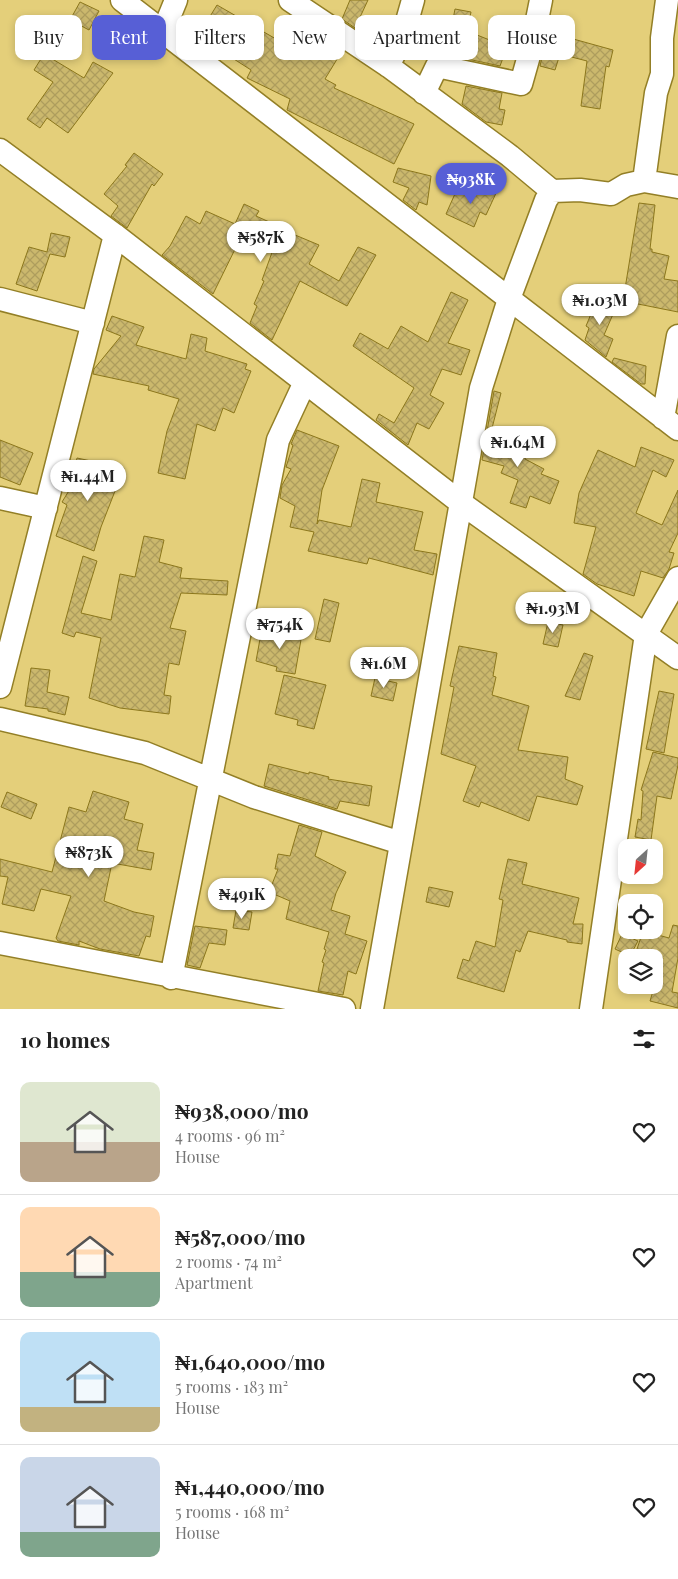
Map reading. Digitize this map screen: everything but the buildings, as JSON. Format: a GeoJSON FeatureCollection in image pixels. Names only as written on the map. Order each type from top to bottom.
{"type":"FeatureCollection","features":[{"type":"Feature","properties":{"kind":"street"},"geometry":{"type":"LineString","coordinates":[[122,0],[141,15]]}},
{"type":"Feature","properties":{"kind":"street"},"geometry":{"type":"LineString","coordinates":[[166,25],[176,0]]}},
{"type":"Feature","properties":{"kind":"street"},"geometry":{"type":"LineString","coordinates":[[388,66],[402,39],[413,0]]}},
{"type":"Feature","properties":{"kind":"street"},"geometry":{"type":"LineString","coordinates":[[424,93],[438,66],[521,84],[532,45],[541,0]]}},
{"type":"Feature","properties":{"kind":"street"},"geometry":{"type":"LineString","coordinates":[[644,180],[656,93],[662,74],[662,38],[667,0]]}},
{"type":"Feature","properties":{"kind":"street"},"geometry":{"type":"LineString","coordinates":[[297,2],[510,156],[552,191],[580,190],[611,194],[626,185],[644,180],[678,187]]}},
{"type":"Feature","properties":{"kind":"street"},"geometry":{"type":"LineString","coordinates":[[166,34],[670,423]]}},
{"type":"Feature","properties":{"kind":"street"},"geometry":{"type":"LineString","coordinates":[[0,150],[115,235],[461,503],[678,658]]}},
{"type":"Feature","properties":{"kind":"street"},"geometry":{"type":"LineString","coordinates":[[372,1009],[481,388],[510,300],[552,191]]}},
{"type":"Feature","properties":{"kind":"street"},"geometry":{"type":"LineString","coordinates":[[0,687],[115,235]]}},
{"type":"Feature","properties":{"kind":"street"},"geometry":{"type":"LineString","coordinates":[[0,299],[93,323]]}},
{"type":"Feature","properties":{"kind":"street"},"geometry":{"type":"LineString","coordinates":[[670,423],[678,336]]}},
{"type":"Feature","properties":{"kind":"street"},"geometry":{"type":"LineString","coordinates":[[172,977],[278,440],[305,382]]}},
{"type":"Feature","properties":{"kind":"street"},"geometry":{"type":"LineString","coordinates":[[0,498],[46,508]]}},
{"type":"Feature","properties":{"kind":"street"},"geometry":{"type":"LineString","coordinates":[[591,1009],[646,634],[678,578]]}},
{"type":"Feature","properties":{"kind":"street"},"geometry":{"type":"LineString","coordinates":[[0,719],[145,753],[254,797],[401,843]]}},
{"type":"Feature","properties":{"kind":"street"},"geometry":{"type":"LineString","coordinates":[[0,943],[172,977],[273,1002],[344,1009]]}}]}
